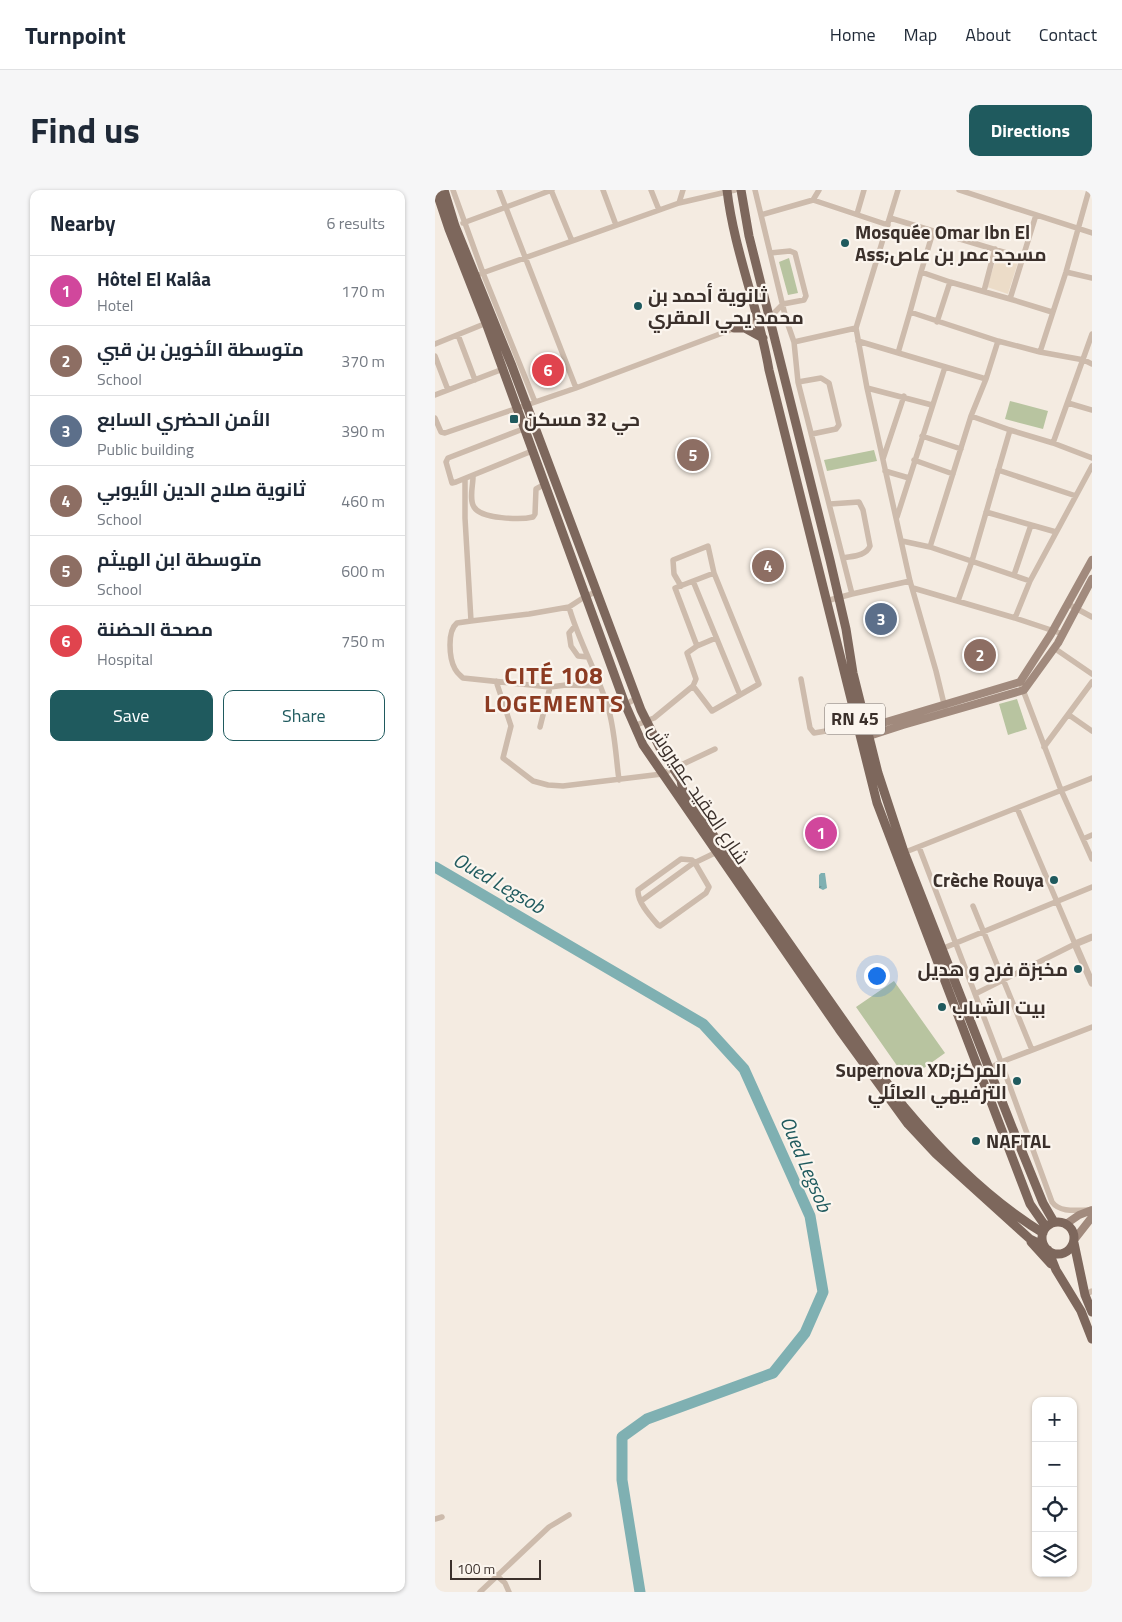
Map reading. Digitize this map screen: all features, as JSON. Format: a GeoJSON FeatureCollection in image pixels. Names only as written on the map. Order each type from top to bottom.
{"type":"FeatureCollection","features":[{"type":"Feature","properties":{"kind":"main road","name":"شارع العقيد عميروش"},"geometry":{"type":"LineString","coordinates":[[436,190],[452,228],[476,276],[516,409],[576,567],[622,706],[661,774],[721,850]]}},
{"type":"Feature","properties":{"kind":"main road","name":"شارع العقيد عميروش"},"geometry":{"type":"LineString","coordinates":[[444,190],[452,228]]}},
{"type":"Feature","properties":{"kind":"main road","name":"RN 45"},"geometry":{"type":"LineString","coordinates":[[741,190],[749,236],[846,629],[859,713],[877,802],[900,853],[938,950],[1030,1204],[1047,1227]]}},
{"type":"Feature","properties":{"kind":"main road","name":"RN 45"},"geometry":{"type":"LineString","coordinates":[[729,191],[741,257],[763,338],[769,370],[826,601],[859,713],[868,732],[900,853]]}},
{"type":"Feature","properties":{"kind":"main road","name":"شارع العقيد عميروش"},"geometry":{"type":"LineString","coordinates":[[490,322],[530,404],[596,592],[645,722],[659,748],[681,780],[683,792],[881,1088],[908,1124],[936,1154],[1030,1240],[1046,1248]]}},
{"type":"Feature","properties":{"kind":"main road"},"geometry":{"type":"LineString","coordinates":[[735,328],[745,328],[763,338]]}},
{"type":"Feature","properties":{"kind":"main road"},"geometry":{"type":"LineString","coordinates":[[818,563],[830,560]]}},
{"type":"Feature","properties":{"kind":"main road"},"geometry":{"type":"LineString","coordinates":[[868,732],[1019,682],[1053,630],[1092,560]]}},
{"type":"Feature","properties":{"kind":"main road"},"geometry":{"type":"LineString","coordinates":[[576,567],[587,563]]}},
{"type":"Feature","properties":{"kind":"main road"},"geometry":{"type":"LineString","coordinates":[[945,708],[1024,690],[1063,634],[1092,579]]}},
{"type":"Feature","properties":{"kind":"main road","name":"شارع العقيد عميروش"},"geometry":{"type":"LineString","coordinates":[[790,950],[922,1129],[943,1152],[1016,1216],[1047,1227]]}},
{"type":"Feature","properties":{"kind":"main road","name":"RN 45"},"geometry":{"type":"LineString","coordinates":[[938,950],[989,1069],[1035,1184],[1047,1227]]}},
{"type":"Feature","properties":{"kind":"main road"},"geometry":{"type":"LineString","coordinates":[[1016,1216],[1026,1212],[1030,1204]]}},
{"type":"Feature","properties":{"kind":"main road"},"geometry":{"type":"LineString","coordinates":[[1092,1210],[1079,1215],[1066,1224],[1047,1227],[1046,1248],[1056,1270],[1081,1311],[1092,1339]]}},
{"type":"Feature","properties":{"kind":"main road"},"geometry":{"type":"LineString","coordinates":[[1046,1248],[1057,1254],[1067,1251],[1092,1217]]}},
{"type":"Feature","properties":{"kind":"main road"},"geometry":{"type":"LineString","coordinates":[[1066,1224],[1072,1229],[1089,1293],[1092,1312]]}},
{"type":"Feature","properties":{"kind":"main road"},"geometry":{"type":"LineString","coordinates":[[1030,1240],[1056,1270]]}},
{"type":"Feature","properties":{"kind":"street"},"geometry":{"type":"LineString","coordinates":[[453,190],[465,223],[476,276],[530,404]]}},
{"type":"Feature","properties":{"kind":"street"},"geometry":{"type":"LineString","coordinates":[[499,190],[576,388]]}},
{"type":"Feature","properties":{"kind":"street"},"geometry":{"type":"LineString","coordinates":[[452,228],[551,190],[572,241]]}},
{"type":"Feature","properties":{"kind":"street"},"geometry":{"type":"LineString","coordinates":[[603,190],[616,225]]}},
{"type":"Feature","properties":{"kind":"street"},"geometry":{"type":"LineString","coordinates":[[651,190],[659,210]]}},
{"type":"Feature","properties":{"kind":"street"},"geometry":{"type":"LineString","coordinates":[[679,203],[683,190]]}},
{"type":"Feature","properties":{"kind":"street"},"geometry":{"type":"LineString","coordinates":[[755,190],[786,319],[794,342],[797,382],[852,594]]}},
{"type":"Feature","properties":{"kind":"street"},"geometry":{"type":"LineString","coordinates":[[813,200],[819,190]]}},
{"type":"Feature","properties":{"kind":"street"},"geometry":{"type":"LineString","coordinates":[[857,214],[864,190]]}},
{"type":"Feature","properties":{"kind":"street"},"geometry":{"type":"LineString","coordinates":[[898,190],[856,328],[867,388],[910,582],[945,708]]}},
{"type":"Feature","properties":{"kind":"street"},"geometry":{"type":"LineString","coordinates":[[959,190],[1092,233]]}},
{"type":"Feature","properties":{"kind":"street"},"geometry":{"type":"LineString","coordinates":[[1040,352],[1066,272],[1089,190]]}},
{"type":"Feature","properties":{"kind":"street"},"geometry":{"type":"LineString","coordinates":[[476,276],[679,203],[729,191]]}},
{"type":"Feature","properties":{"kind":"street"},"geometry":{"type":"LineString","coordinates":[[761,215],[813,200],[888,225]]}},
{"type":"Feature","properties":{"kind":"street"},"geometry":{"type":"LineString","coordinates":[[1010,299],[1036,216]]}},
{"type":"Feature","properties":{"kind":"street"},"geometry":{"type":"LineString","coordinates":[[890,218],[1023,258]]}},
{"type":"Feature","properties":{"kind":"street"},"geometry":{"type":"LineString","coordinates":[[898,353],[933,232]]}},
{"type":"Feature","properties":{"kind":"street"},"geometry":{"type":"LineString","coordinates":[[984,291],[995,249]]}},
{"type":"Feature","properties":{"kind":"street"},"geometry":{"type":"LineString","coordinates":[[769,317],[783,304],[805,300],[806,296],[795,253],[790,251],[770,253]]}},
{"type":"Feature","properties":{"kind":"street"},"geometry":{"type":"LineString","coordinates":[[921,272],[1052,312]]}},
{"type":"Feature","properties":{"kind":"street"},"geometry":{"type":"LineString","coordinates":[[1066,272],[1092,278]]}},
{"type":"Feature","properties":{"kind":"street"},"geometry":{"type":"LineString","coordinates":[[937,322],[950,282]]}},
{"type":"Feature","properties":{"kind":"street"},"geometry":{"type":"LineString","coordinates":[[909,312],[998,341],[1040,352],[1084,360],[1092,364]]}},
{"type":"Feature","properties":{"kind":"street"},"geometry":{"type":"LineString","coordinates":[[435,418],[436,426],[441,432],[445,433],[576,388],[757,320],[769,317],[786,319]]}},
{"type":"Feature","properties":{"kind":"street"},"geometry":{"type":"LineString","coordinates":[[435,344],[490,322]]}},
{"type":"Feature","properties":{"kind":"street"},"geometry":{"type":"LineString","coordinates":[[794,342],[856,328]]}},
{"type":"Feature","properties":{"kind":"street"},"geometry":{"type":"LineString","coordinates":[[1053,443],[1092,334]]}},
{"type":"Feature","properties":{"kind":"street"},"geometry":{"type":"LineString","coordinates":[[458,335],[475,380]]}},
{"type":"Feature","properties":{"kind":"street"},"geometry":{"type":"LineString","coordinates":[[859,341],[986,379]]}},
{"type":"Feature","properties":{"kind":"street"},"geometry":{"type":"LineString","coordinates":[[930,547],[971,416],[986,379],[998,341]]}},
{"type":"Feature","properties":{"kind":"street"},"geometry":{"type":"LineString","coordinates":[[435,356],[448,390]]}},
{"type":"Feature","properties":{"kind":"street"},"geometry":{"type":"LineString","coordinates":[[897,517],[945,366]]}},
{"type":"Feature","properties":{"kind":"street"},"geometry":{"type":"LineString","coordinates":[[435,395],[503,369]]}},
{"type":"Feature","properties":{"kind":"street"},"geometry":{"type":"LineString","coordinates":[[797,382],[821,378],[829,383],[839,425],[836,429],[812,434]]}},
{"type":"Feature","properties":{"kind":"street"},"geometry":{"type":"LineString","coordinates":[[867,388],[904,396],[932,405]]}},
{"type":"Feature","properties":{"kind":"street"},"geometry":{"type":"LineString","coordinates":[[883,460],[904,396]]}},
{"type":"Feature","properties":{"kind":"street"},"geometry":{"type":"LineString","coordinates":[[1068,402],[1092,410]]}},
{"type":"Feature","properties":{"kind":"street"},"geometry":{"type":"LineString","coordinates":[[971,416],[1092,458]]}},
{"type":"Feature","properties":{"kind":"street"},"geometry":{"type":"LineString","coordinates":[[523,428],[448,458],[445,462],[451,482],[473,476],[532,451]]}},
{"type":"Feature","properties":{"kind":"street"},"geometry":{"type":"LineString","coordinates":[[958,601],[972,561],[1010,430]]}},
{"type":"Feature","properties":{"kind":"street"},"geometry":{"type":"LineString","coordinates":[[922,436],[961,449]]}},
{"type":"Feature","properties":{"kind":"street"},"geometry":{"type":"LineString","coordinates":[[914,460],[953,474]]}},
{"type":"Feature","properties":{"kind":"street"},"geometry":{"type":"LineString","coordinates":[[1015,618],[1030,581],[1092,466]]}},
{"type":"Feature","properties":{"kind":"street"},"geometry":{"type":"LineString","coordinates":[[998,470],[1076,496]]}},
{"type":"Feature","properties":{"kind":"street"},"geometry":{"type":"LineString","coordinates":[[885,471],[909,478]]}},
{"type":"Feature","properties":{"kind":"street"},"geometry":{"type":"LineString","coordinates":[[473,476],[473,506],[481,514],[495,517],[533,517],[535,514],[536,489],[545,484]]}},
{"type":"Feature","properties":{"kind":"street"},"geometry":{"type":"LineString","coordinates":[[465,479],[465,518],[471,621]]}},
{"type":"Feature","properties":{"kind":"street"},"geometry":{"type":"LineString","coordinates":[[830,504],[859,502],[863,510],[869,549],[866,552],[843,558]]}},
{"type":"Feature","properties":{"kind":"street"},"geometry":{"type":"LineString","coordinates":[[986,512],[1056,532]]}},
{"type":"Feature","properties":{"kind":"street"},"geometry":{"type":"LineString","coordinates":[[1014,574],[1031,525]]}},
{"type":"Feature","properties":{"kind":"street"},"geometry":{"type":"LineString","coordinates":[[902,541],[930,547],[1030,581]]}},
{"type":"Feature","properties":{"kind":"street"},"geometry":{"type":"LineString","coordinates":[[681,586],[674,574],[673,560],[708,546],[714,573],[759,684],[712,711],[693,686]]}},
{"type":"Feature","properties":{"kind":"street"},"geometry":{"type":"LineString","coordinates":[[697,646],[675,588],[714,573]]}},
{"type":"Feature","properties":{"kind":"street"},"geometry":{"type":"LineString","coordinates":[[693,581],[740,695]]}},
{"type":"Feature","properties":{"kind":"street"},"geometry":{"type":"LineString","coordinates":[[826,601],[910,582]]}},
{"type":"Feature","properties":{"kind":"street"},"geometry":{"type":"LineString","coordinates":[[913,588],[1063,634]]}},
{"type":"Feature","properties":{"kind":"street"},"geometry":{"type":"LineString","coordinates":[[596,592],[569,607],[457,623],[451,631],[451,654],[454,667],[463,678],[550,687],[566,685],[600,686]]}},
{"type":"Feature","properties":{"kind":"street"},"geometry":{"type":"LineString","coordinates":[[1068,604],[1092,617]]}},
{"type":"Feature","properties":{"kind":"street"},"geometry":{"type":"LineString","coordinates":[[569,607],[607,705],[611,720],[619,780]]}},
{"type":"Feature","properties":{"kind":"street"},"geometry":{"type":"LineString","coordinates":[[575,626],[569,633],[571,646],[578,656],[588,657]]}},
{"type":"Feature","properties":{"kind":"street"},"geometry":{"type":"LineString","coordinates":[[634,726],[654,718],[693,686],[696,679],[687,653],[697,646],[716,638]]}},
{"type":"Feature","properties":{"kind":"street"},"geometry":{"type":"LineString","coordinates":[[1054,648],[1092,674]]}},
{"type":"Feature","properties":{"kind":"street"},"geometry":{"type":"LineString","coordinates":[[801,679],[810,728],[813,733],[826,731],[859,713]]}},
{"type":"Feature","properties":{"kind":"street"},"geometry":{"type":"LineString","coordinates":[[496,681],[511,726],[503,756],[504,760],[533,780],[548,785],[563,786],[661,774],[715,749]]}},
{"type":"Feature","properties":{"kind":"street"},"geometry":{"type":"LineString","coordinates":[[1019,682],[1024,690],[1061,790],[1092,859]]}},
{"type":"Feature","properties":{"kind":"street"},"geometry":{"type":"LineString","coordinates":[[1044,747],[1092,682]]}},
{"type":"Feature","properties":{"kind":"street"},"geometry":{"type":"LineString","coordinates":[[539,727],[550,687]]}},
{"type":"Feature","properties":{"kind":"street"},"geometry":{"type":"LineString","coordinates":[[611,720],[622,706],[637,698]]}},
{"type":"Feature","properties":{"kind":"street"},"geometry":{"type":"LineString","coordinates":[[607,705],[622,706]]}},
{"type":"Feature","properties":{"kind":"street"},"geometry":{"type":"LineString","coordinates":[[1069,715],[1092,731]]}},
{"type":"Feature","properties":{"kind":"street"},"geometry":{"type":"LineString","coordinates":[[900,853],[1092,778]]}},
{"type":"Feature","properties":{"kind":"street"},"geometry":{"type":"LineString","coordinates":[[1017,808],[1092,983]]}},
{"type":"Feature","properties":{"kind":"street"},"geometry":{"type":"LineString","coordinates":[[1083,838],[1092,835]]}},
{"type":"Feature","properties":{"kind":"street"},"geometry":{"type":"LineString","coordinates":[[919,847],[1052,1202],[1062,1209],[1092,1210]]}},
{"type":"Feature","properties":{"kind":"street"},"geometry":{"type":"LineString","coordinates":[[641,900],[695,862],[721,850]]}},
{"type":"Feature","properties":{"kind":"street"},"geometry":{"type":"LineString","coordinates":[[681,859],[695,862],[708,884],[706,893],[660,926],[641,900],[637,892],[639,888],[681,859]]}},
{"type":"Feature","properties":{"kind":"street"},"geometry":{"type":"LineString","coordinates":[[938,950],[1092,887]]}},
{"type":"Feature","properties":{"kind":"street"},"geometry":{"type":"LineString","coordinates":[[973,906],[1032,1050]]}},
{"type":"Feature","properties":{"kind":"street"},"geometry":{"type":"LineString","coordinates":[[975,994],[1092,937]]}},
{"type":"Feature","properties":{"kind":"street"},"geometry":{"type":"LineString","coordinates":[[989,1069],[1001,1062],[1092,1027]]}},
{"type":"Feature","properties":{"kind":"street"},"geometry":{"type":"LineString","coordinates":[[480,1592],[549,1527],[569,1515]]}},
{"type":"Feature","properties":{"kind":"street"},"geometry":{"type":"LineString","coordinates":[[435,1520],[442,1517]]}},
{"type":"Feature","properties":{"kind":"street"},"geometry":{"type":"LineString","coordinates":[[496,1575],[505,1583],[509,1592]]}},
{"type":"Feature","properties":{"kind":"green space"},"geometry":{"type":"Polygon","coordinates":[[[789,258],[798,293],[788,295],[779,262],[789,258]]]}},
{"type":"Feature","properties":{"kind":"green space"},"geometry":{"type":"Polygon","coordinates":[[[1010,401],[1048,411],[1043,429],[1005,419],[1010,401]]]}},
{"type":"Feature","properties":{"kind":"green space"},"geometry":{"type":"Polygon","coordinates":[[[874,450],[877,461],[827,471],[824,460],[874,450]]]}},
{"type":"Feature","properties":{"kind":"green space"},"geometry":{"type":"Polygon","coordinates":[[[1017,699],[1027,729],[1008,735],[999,704],[1017,699]]]}},
{"type":"Feature","properties":{"kind":"green space"},"geometry":{"type":"Polygon","coordinates":[[[894,981],[945,1053],[907,1080],[856,1007],[894,981]]]}},
{"type":"Feature","properties":{"kind":"shaded area"},"geometry":{"type":"Polygon","coordinates":[[[998,253],[1019,259],[1008,294],[987,287],[998,253]]]}},
{"type":"Feature","properties":{"kind":"water"},"geometry":{"type":"Polygon","coordinates":[[[825,873],[827,888],[823,890],[819,888],[819,875],[825,873]]]}},
{"type":"Feature","properties":{"kind":"waterway","name":"Oued Legsob"},"geometry":{"type":"LineString","coordinates":[[435,867],[703,1024],[744,1069],[810,1216],[823,1292],[805,1333],[773,1373],[647,1419],[622,1437],[622,1480],[640,1592]]}},
{"type":"Feature","properties":{"kind":"place","name":"Mosquée Omar Ibn El Ass;مسجد عمر بن عاص"},"geometry":{"type":"Point","coordinates":[845,243]}},
{"type":"Feature","properties":{"kind":"place","name":"ثانوية أحمد بن محمد يحي المقري"},"geometry":{"type":"Point","coordinates":[638,306]}},
{"type":"Feature","properties":{"kind":"place","name":"مصحة الحضنة"},"geometry":{"type":"Point","coordinates":[548,370]}},
{"type":"Feature","properties":{"kind":"place","name":"حي 32 مسكن"},"geometry":{"type":"Point","coordinates":[514,419]}},
{"type":"Feature","properties":{"kind":"place","name":"متوسطة ابن الهيثم"},"geometry":{"type":"Point","coordinates":[693,455]}},
{"type":"Feature","properties":{"kind":"place","name":"ثانوية صلاح الدين الأيوبي"},"geometry":{"type":"Point","coordinates":[768,566]}},
{"type":"Feature","properties":{"kind":"place","name":"الأمن الحضري السابع"},"geometry":{"type":"Point","coordinates":[881,619]}},
{"type":"Feature","properties":{"kind":"place","name":"متوسطة الأخوين بن قبي"},"geometry":{"type":"Point","coordinates":[980,655]}},
{"type":"Feature","properties":{"kind":"place","name":"Hôtel El Kalâa"},"geometry":{"type":"Point","coordinates":[821,833]}},
{"type":"Feature","properties":{"kind":"place","name":"Crèche Rouya"},"geometry":{"type":"Point","coordinates":[1054,880]}},
{"type":"Feature","properties":{"kind":"place","name":"مخبزة فرح و هديل"},"geometry":{"type":"Point","coordinates":[1078,969]}},
{"type":"Feature","properties":{"kind":"place","name":"بيت الشباب"},"geometry":{"type":"Point","coordinates":[942,1007]}},
{"type":"Feature","properties":{"kind":"place","name":"Supernova XD;المركز الترفيهي العائلي"},"geometry":{"type":"Point","coordinates":[1017,1081]}},
{"type":"Feature","properties":{"kind":"place","name":"NAFTAL"},"geometry":{"type":"Point","coordinates":[976,1141]}},
{"type":"Feature","properties":{"kind":"district","name":"CITÉ 108 LOGEMENTS"},"geometry":{"type":"Point","coordinates":[554,690]}}]}
